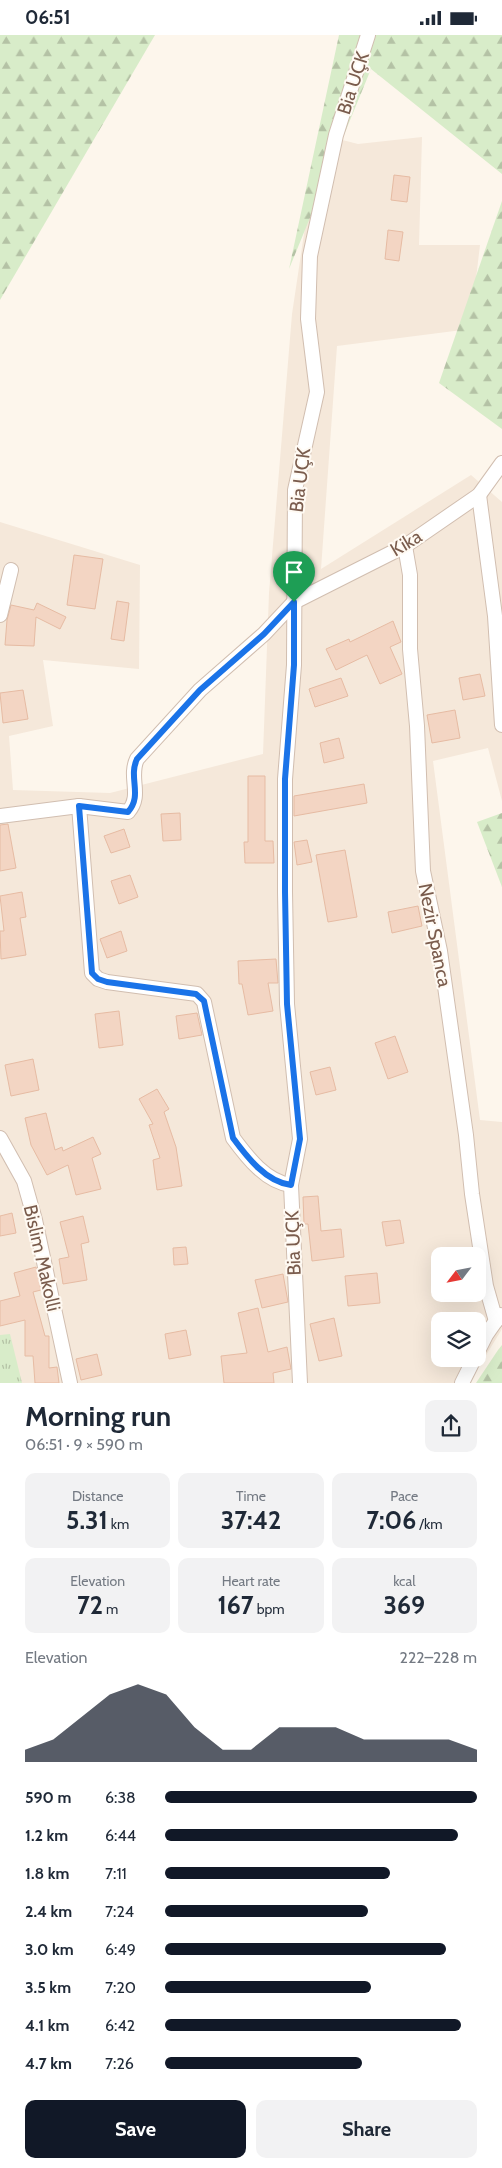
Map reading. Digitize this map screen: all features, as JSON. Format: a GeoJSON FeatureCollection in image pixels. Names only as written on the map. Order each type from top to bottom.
{"type":"FeatureCollection","features":[{"type":"Feature","properties":{"kind":"street","name":"Bia UÇK"},"geometry":{"type":"LineString","coordinates":[[300,1383],[291,1185],[300,1139],[287,1004],[285,892],[285,779],[294,665],[295,491],[317,392],[308,319],[310,256],[336,135],[368,35]]}},
{"type":"Feature","properties":{"kind":"street","name":"Kika"},"geometry":{"type":"LineString","coordinates":[[294,602],[405,546],[479,495],[502,463]]}},
{"type":"Feature","properties":{"kind":"street"},"geometry":{"type":"LineString","coordinates":[[479,495],[495,616],[502,725]]}},
{"type":"Feature","properties":{"kind":"street","name":"Nezir Spanca"},"geometry":{"type":"LineString","coordinates":[[405,546],[410,575],[410,649],[418,726],[423,871],[440,951],[486,1285],[499,1316]]}},
{"type":"Feature","properties":{"kind":"street"},"geometry":{"type":"LineString","coordinates":[[0,615],[11,570]]}},
{"type":"Feature","properties":{"kind":"street"},"geometry":{"type":"LineString","coordinates":[[0,816],[79,806],[128,812],[133,806],[136,797],[132,769],[137,759],[200,690],[264,634],[294,602]]}},
{"type":"Feature","properties":{"kind":"street"},"geometry":{"type":"LineString","coordinates":[[79,806],[92,973],[98,979],[107,982],[196,994],[204,1001],[233,1138],[244,1153],[260,1169],[281,1184],[291,1185]]}},
{"type":"Feature","properties":{"kind":"street","name":"Bislim Makolli"},"geometry":{"type":"LineString","coordinates":[[0,1139],[24,1181],[35,1220],[70,1383]]}},
{"type":"Feature","properties":{"kind":"street"},"geometry":{"type":"LineString","coordinates":[[486,1338],[499,1316]]}},
{"type":"Feature","properties":{"kind":"street"},"geometry":{"type":"LineString","coordinates":[[462,1383],[470,1367]]}},
{"type":"Feature","properties":{"kind":"shaded area"},"geometry":{"type":"Polygon","coordinates":[[[319,134],[358,144],[422,137],[419,245],[480,245],[470,329],[337,346],[321,569],[471,475],[502,502],[502,801],[488,748],[433,761],[480,1120],[502,1122],[502,1329],[486,1355],[486,1312],[431,1312],[431,1367],[479,1367],[469,1383],[0,1383],[0,522],[140,565],[139,669],[43,660],[53,726],[9,736],[13,790],[110,793],[263,754],[269,593],[292,314],[319,134]]]}},
{"type":"Feature","properties":{"kind":"green space"},"geometry":{"type":"Polygon","coordinates":[[[0,35],[155,35],[0,300],[0,35]]]}},
{"type":"Feature","properties":{"kind":"green space"},"geometry":{"type":"Polygon","coordinates":[[[339,35],[502,35],[502,174],[371,69],[289,269],[339,35]]]}},
{"type":"Feature","properties":{"kind":"green space"},"geometry":{"type":"Polygon","coordinates":[[[502,201],[502,429],[439,383],[502,201]]]}},
{"type":"Feature","properties":{"kind":"green space"},"geometry":{"type":"Polygon","coordinates":[[[502,813],[502,887],[477,822],[502,813]]]}},
{"type":"Feature","properties":{"kind":"green space"},"geometry":{"type":"Polygon","coordinates":[[[10,1334],[22,1383],[0,1383],[0,1335],[10,1334]]]}},
{"type":"Feature","properties":{"kind":"green space"},"geometry":{"type":"Polygon","coordinates":[[[502,1345],[502,1383],[476,1383],[498,1350],[502,1345]]]}},
{"type":"Feature","properties":{"kind":"building"},"geometry":{"type":"Polygon","coordinates":[[[394,175],[410,177],[407,202],[391,200],[394,175]]]}},
{"type":"Feature","properties":{"kind":"building"},"geometry":{"type":"Polygon","coordinates":[[[388,230],[403,232],[399,261],[385,259],[388,230]]]}},
{"type":"Feature","properties":{"kind":"building"},"geometry":{"type":"Polygon","coordinates":[[[74,555],[103,559],[95,609],[67,605],[74,555]]]}},
{"type":"Feature","properties":{"kind":"building"},"geometry":{"type":"Polygon","coordinates":[[[117,601],[129,603],[124,641],[111,639],[117,601]]]}},
{"type":"Feature","properties":{"kind":"building"},"geometry":{"type":"Polygon","coordinates":[[[37,603],[66,617],[60,629],[36,617],[34,646],[5,645],[7,620],[11,605],[34,610],[37,603]]]}},
{"type":"Feature","properties":{"kind":"building"},"geometry":{"type":"Polygon","coordinates":[[[393,621],[401,642],[390,647],[402,674],[380,684],[367,655],[336,670],[326,649],[349,639],[350,642],[393,621]]]}},
{"type":"Feature","properties":{"kind":"building"},"geometry":{"type":"Polygon","coordinates":[[[480,674],[485,696],[463,700],[459,678],[480,674]]]}},
{"type":"Feature","properties":{"kind":"building"},"geometry":{"type":"Polygon","coordinates":[[[341,678],[348,696],[315,707],[309,689],[341,678]]]}},
{"type":"Feature","properties":{"kind":"building"},"geometry":{"type":"Polygon","coordinates":[[[23,690],[28,719],[3,723],[0,693],[23,690]]]}},
{"type":"Feature","properties":{"kind":"building"},"geometry":{"type":"Polygon","coordinates":[[[455,710],[460,738],[432,743],[427,715],[455,710]]]}},
{"type":"Feature","properties":{"kind":"building"},"geometry":{"type":"Polygon","coordinates":[[[339,738],[344,758],[324,763],[320,743],[339,738]]]}},
{"type":"Feature","properties":{"kind":"building"},"geometry":{"type":"Polygon","coordinates":[[[248,776],[265,776],[265,841],[273,841],[274,863],[245,863],[244,842],[248,842],[248,776]]]}},
{"type":"Feature","properties":{"kind":"building"},"geometry":{"type":"Polygon","coordinates":[[[364,784],[367,803],[294,816],[294,796],[364,784]]]}},
{"type":"Feature","properties":{"kind":"building"},"geometry":{"type":"Polygon","coordinates":[[[180,813],[181,840],[163,841],[161,814],[180,813]]]}},
{"type":"Feature","properties":{"kind":"building"},"geometry":{"type":"Polygon","coordinates":[[[8,824],[16,868],[0,871],[0,825],[8,824]]]}},
{"type":"Feature","properties":{"kind":"building"},"geometry":{"type":"Polygon","coordinates":[[[124,829],[130,847],[111,853],[104,836],[124,829]]]}},
{"type":"Feature","properties":{"kind":"building"},"geometry":{"type":"Polygon","coordinates":[[[307,840],[312,862],[297,865],[294,842],[307,840]]]}},
{"type":"Feature","properties":{"kind":"building"},"geometry":{"type":"Polygon","coordinates":[[[345,850],[357,917],[328,922],[316,855],[345,850]]]}},
{"type":"Feature","properties":{"kind":"building"},"geometry":{"type":"Polygon","coordinates":[[[130,875],[138,897],[119,904],[111,881],[130,875]]]}},
{"type":"Feature","properties":{"kind":"building"},"geometry":{"type":"Polygon","coordinates":[[[22,892],[26,917],[20,918],[26,955],[1,959],[0,931],[4,931],[0,896],[22,892]]]}},
{"type":"Feature","properties":{"kind":"building"},"geometry":{"type":"Polygon","coordinates":[[[418,906],[422,926],[392,933],[388,912],[418,906]]]}},
{"type":"Feature","properties":{"kind":"building"},"geometry":{"type":"Polygon","coordinates":[[[121,931],[127,951],[107,958],[100,939],[121,931]]]}},
{"type":"Feature","properties":{"kind":"building"},"geometry":{"type":"Polygon","coordinates":[[[276,959],[278,983],[268,983],[273,1011],[248,1015],[242,984],[239,984],[238,961],[276,959]]]}},
{"type":"Feature","properties":{"kind":"building"},"geometry":{"type":"Polygon","coordinates":[[[119,1011],[123,1045],[99,1048],[95,1014],[119,1011]]]}},
{"type":"Feature","properties":{"kind":"building"},"geometry":{"type":"Polygon","coordinates":[[[197,1013],[202,1035],[179,1039],[176,1016],[197,1013]]]}},
{"type":"Feature","properties":{"kind":"building"},"geometry":{"type":"Polygon","coordinates":[[[395,1036],[408,1072],[388,1079],[375,1043],[395,1036]]]}},
{"type":"Feature","properties":{"kind":"building"},"geometry":{"type":"Polygon","coordinates":[[[33,1059],[39,1090],[11,1096],[5,1065],[33,1059]]]}},
{"type":"Feature","properties":{"kind":"building"},"geometry":{"type":"Polygon","coordinates":[[[330,1067],[336,1090],[316,1095],[310,1072],[330,1067]]]}},
{"type":"Feature","properties":{"kind":"building"},"geometry":{"type":"Polygon","coordinates":[[[157,1089],[169,1109],[164,1112],[176,1147],[182,1186],[157,1190],[153,1160],[160,1158],[149,1125],[153,1124],[139,1099],[157,1089]]]}},
{"type":"Feature","properties":{"kind":"building"},"geometry":{"type":"Polygon","coordinates":[[[46,1113],[55,1150],[62,1147],[63,1151],[93,1137],[101,1154],[92,1158],[101,1189],[76,1195],[68,1165],[47,1175],[31,1145],[25,1118],[46,1113]]]}},
{"type":"Feature","properties":{"kind":"building"},"geometry":{"type":"Polygon","coordinates":[[[318,1196],[321,1231],[341,1229],[344,1257],[312,1261],[308,1224],[304,1224],[303,1197],[318,1196]]]}},
{"type":"Feature","properties":{"kind":"building"},"geometry":{"type":"Polygon","coordinates":[[[12,1213],[16,1233],[0,1236],[0,1216],[12,1213]]]}},
{"type":"Feature","properties":{"kind":"building"},"geometry":{"type":"Polygon","coordinates":[[[83,1216],[89,1242],[81,1244],[87,1280],[63,1284],[59,1259],[69,1257],[60,1222],[83,1216]]]}},
{"type":"Feature","properties":{"kind":"building"},"geometry":{"type":"Polygon","coordinates":[[[400,1220],[404,1243],[386,1246],[382,1222],[400,1220]]]}},
{"type":"Feature","properties":{"kind":"building"},"geometry":{"type":"Polygon","coordinates":[[[186,1247],[188,1264],[174,1265],[173,1248],[186,1247]]]}},
{"type":"Feature","properties":{"kind":"building"},"geometry":{"type":"Polygon","coordinates":[[[36,1267],[41,1290],[33,1292],[45,1336],[49,1336],[49,1368],[57,1367],[59,1383],[35,1383],[33,1356],[25,1356],[25,1320],[0,1326],[0,1301],[20,1296],[14,1273],[36,1267]]]}},
{"type":"Feature","properties":{"kind":"building"},"geometry":{"type":"Polygon","coordinates":[[[377,1273],[380,1303],[348,1306],[345,1276],[377,1273]]]}},
{"type":"Feature","properties":{"kind":"building"},"geometry":{"type":"Polygon","coordinates":[[[283,1274],[288,1302],[262,1308],[255,1280],[283,1274]]]}},
{"type":"Feature","properties":{"kind":"building"},"geometry":{"type":"Polygon","coordinates":[[[258,1308],[268,1352],[287,1347],[291,1369],[273,1373],[274,1383],[224,1383],[221,1356],[247,1353],[238,1313],[258,1308]]]}},
{"type":"Feature","properties":{"kind":"building"},"geometry":{"type":"Polygon","coordinates":[[[334,1318],[342,1356],[319,1361],[310,1324],[334,1318]]]}},
{"type":"Feature","properties":{"kind":"building"},"geometry":{"type":"Polygon","coordinates":[[[186,1330],[191,1355],[169,1359],[165,1334],[186,1330]]]}},
{"type":"Feature","properties":{"kind":"building"},"geometry":{"type":"Polygon","coordinates":[[[97,1354],[102,1375],[81,1380],[76,1359],[97,1354]]]}},
{"type":"Feature","properties":{"kind":"route"},"geometry":{"type":"LineString","coordinates":[[294,602],[294,665],[285,779],[285,892],[287,1004],[300,1139],[291,1185],[275,1181],[260,1169],[244,1153],[233,1138],[228,1124],[204,1001],[196,994],[107,982],[98,979],[92,973],[79,806],[128,812],[133,806],[136,797],[132,769],[137,759],[200,690],[264,634],[294,602]]}}]}
